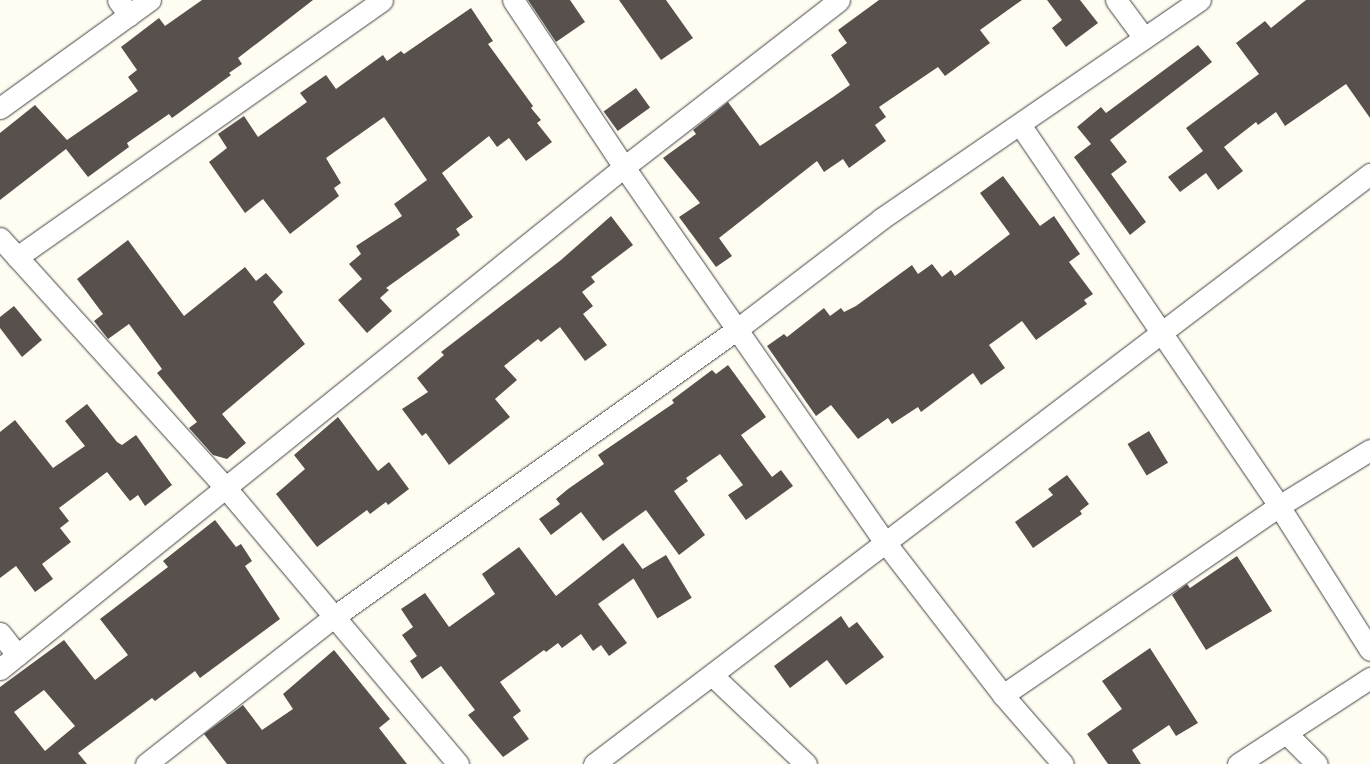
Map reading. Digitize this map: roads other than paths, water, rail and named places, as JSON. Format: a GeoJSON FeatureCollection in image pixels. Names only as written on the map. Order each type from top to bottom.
{"type":"FeatureCollection","features":[{"type":"Feature","properties":{"kind":"street"},"geometry":{"type":"LineString","coordinates":[[0,108],[123,8],[150,0]]}},
{"type":"Feature","properties":{"kind":"street"},"geometry":{"type":"LineString","coordinates":[[17,257],[382,0]]}},
{"type":"Feature","properties":{"kind":"street"},"geometry":{"type":"LineString","coordinates":[[514,0],[624,167],[884,541],[1002,695],[1063,764]]}},
{"type":"Feature","properties":{"kind":"street"},"geometry":{"type":"LineString","coordinates":[[0,668],[624,167],[839,0]]}},
{"type":"Feature","properties":{"kind":"street"},"geometry":{"type":"LineString","coordinates":[[1116,0],[1144,38]]}},
{"type":"Feature","properties":{"kind":"street"},"geometry":{"type":"LineString","coordinates":[[146,764],[335,616],[736,330],[881,219],[1021,126],[1200,0]]}},
{"type":"Feature","properties":{"kind":"street"},"geometry":{"type":"LineString","coordinates":[[1021,126],[1279,506],[1370,650]]}},
{"type":"Feature","properties":{"kind":"street"},"geometry":{"type":"LineString","coordinates":[[594,764],[713,676],[884,541],[1162,333],[1370,174]]}},
{"type":"Feature","properties":{"kind":"street"},"geometry":{"type":"LineString","coordinates":[[0,238],[225,487],[458,764]]}},
{"type":"Feature","properties":{"kind":"street"},"geometry":{"type":"LineString","coordinates":[[1002,695],[1279,506],[1370,450]]}},
{"type":"Feature","properties":{"kind":"street"},"geometry":{"type":"LineString","coordinates":[[0,633],[18,655]]}},
{"type":"Feature","properties":{"kind":"street"},"geometry":{"type":"LineString","coordinates":[[713,676],[806,764]]}},
{"type":"Feature","properties":{"kind":"street"},"geometry":{"type":"LineString","coordinates":[[1238,764],[1287,734],[1370,678]]}},
{"type":"Feature","properties":{"kind":"street"},"geometry":{"type":"LineString","coordinates":[[1287,734],[1317,764]]}}]}
